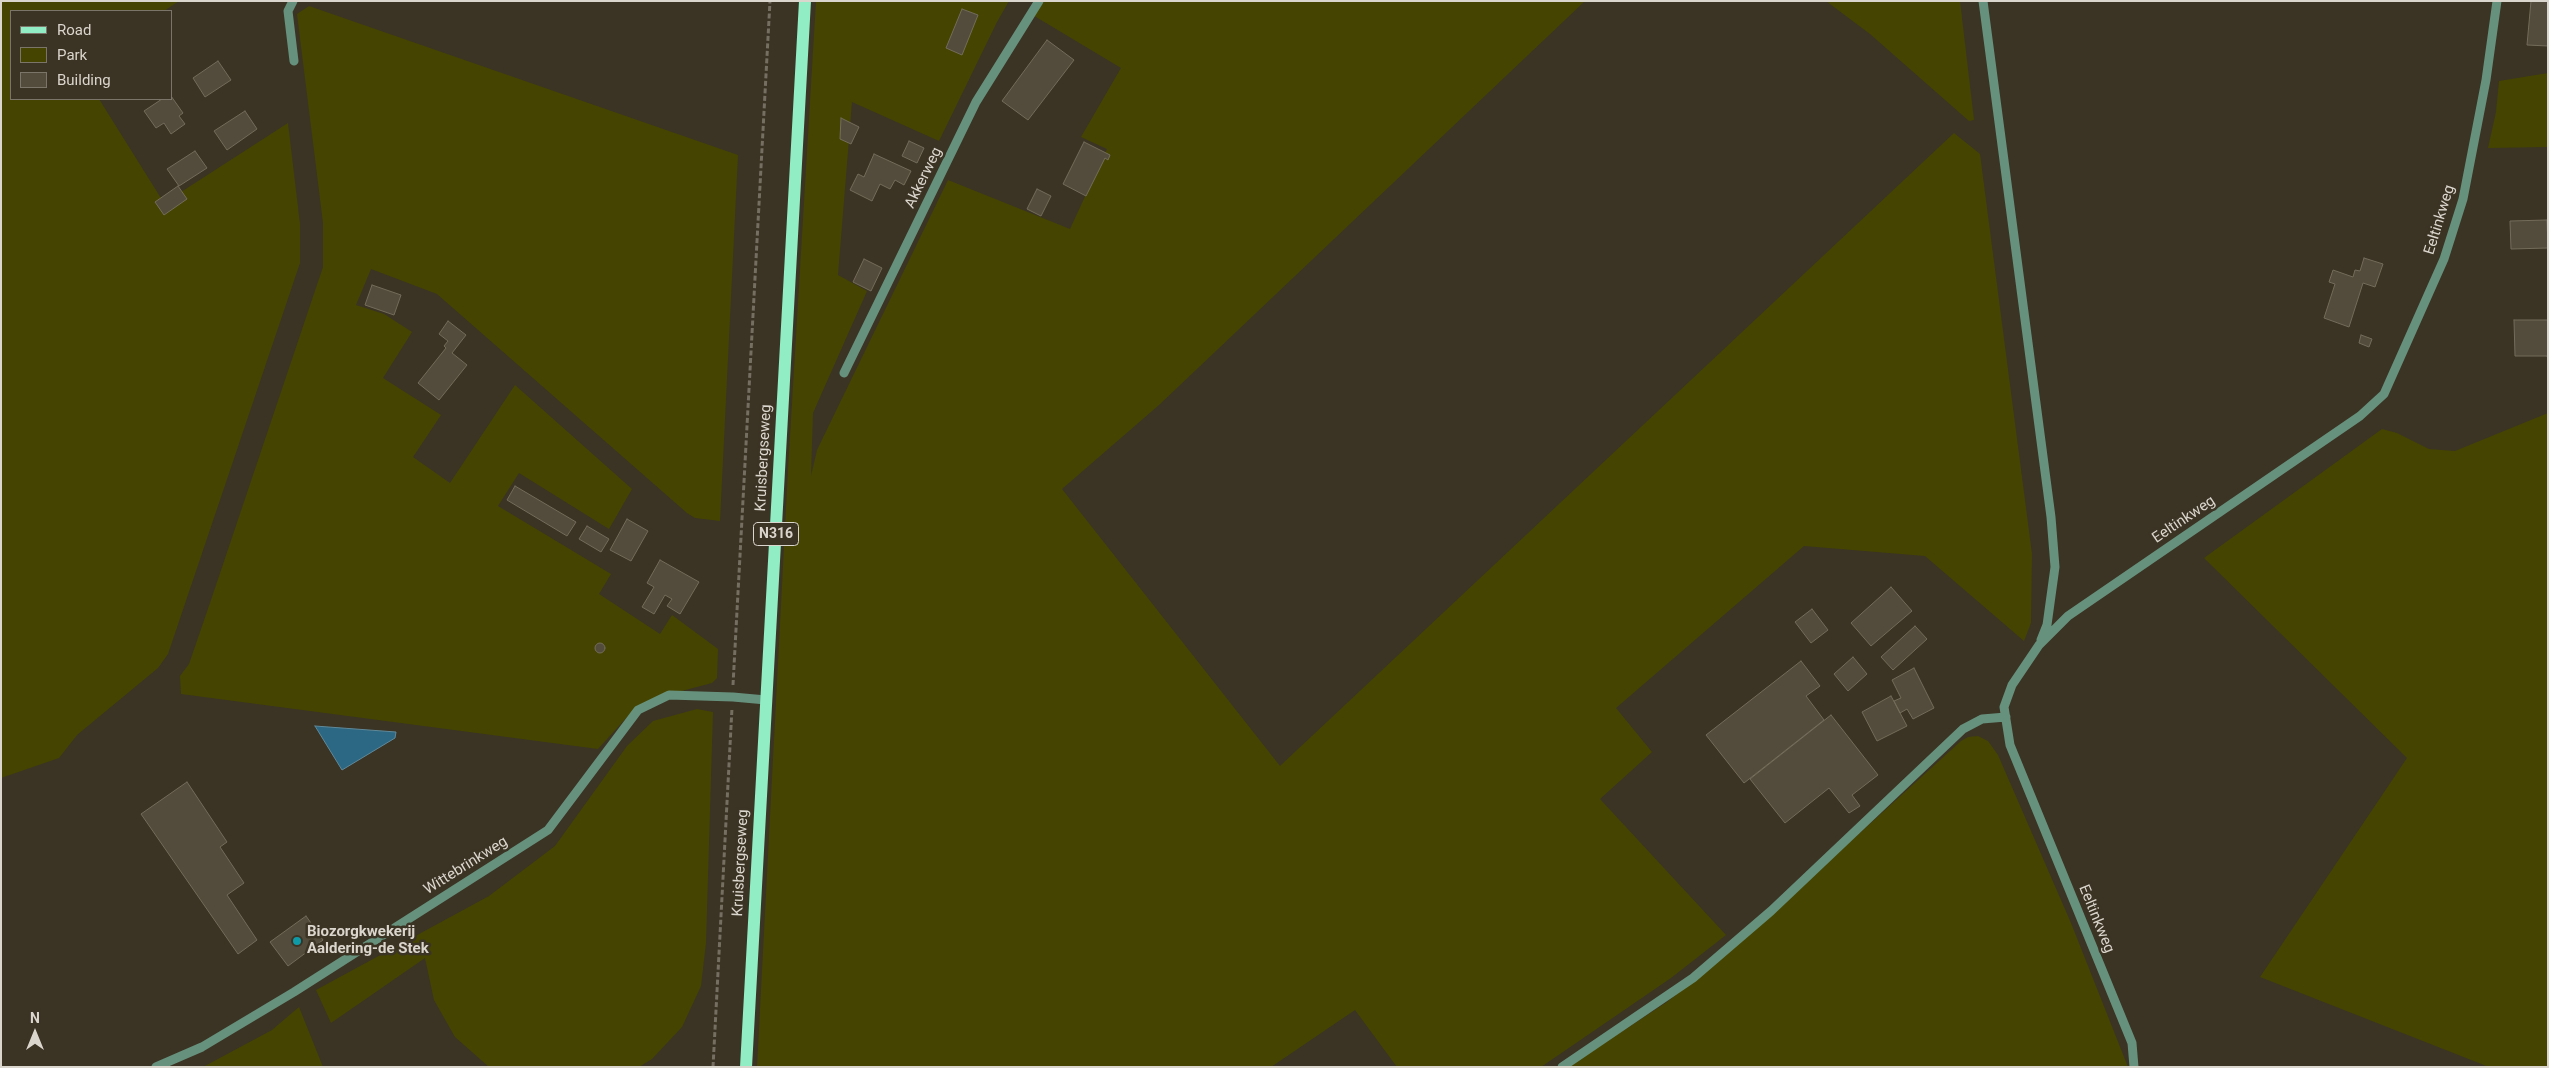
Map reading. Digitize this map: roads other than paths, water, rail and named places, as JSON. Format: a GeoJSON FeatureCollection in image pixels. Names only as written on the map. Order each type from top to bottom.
{"type":"FeatureCollection","features":[{"type":"Feature","properties":{"kind":"main road","name":"Kruisbergseweg"},"geometry":{"type":"LineString","coordinates":[[746,1067],[805,1]]}},
{"type":"Feature","properties":{"kind":"street"},"geometry":{"type":"LineString","coordinates":[[293,1],[288,11],[294,61]]}},
{"type":"Feature","properties":{"kind":"street","name":"Akkerweg"},"geometry":{"type":"LineString","coordinates":[[844,373],[976,102],[1039,1]]}},
{"type":"Feature","properties":{"kind":"street"},"geometry":{"type":"LineString","coordinates":[[1983,1],[2051,518],[2054,567],[2047,625],[2039,645]]}},
{"type":"Feature","properties":{"kind":"street","name":"Eeltinkweg"},"geometry":{"type":"LineString","coordinates":[[2134,1067],[2132,1043],[2010,745],[2004,707],[2012,685],[2039,645],[2068,616],[2360,416],[2384,394],[2444,259],[2463,199],[2486,80],[2497,1]]}},
{"type":"Feature","properties":{"kind":"street","name":"Wittebrinkweg"},"geometry":{"type":"LineString","coordinates":[[156,1067],[202,1047],[294,992],[548,830],[638,710],[670,695],[766,700]]}},
{"type":"Feature","properties":{"kind":"street"},"geometry":{"type":"LineString","coordinates":[[1562,1067],[1692,978],[1771,911],[1964,729],[1982,719],[2006,717]]}},
{"type":"Feature","properties":{"kind":"water"},"geometry":{"type":"Polygon","coordinates":[[[315,726],[396,732],[395,738],[342,770],[315,726]]]}},
{"type":"Feature","properties":{"kind":"place","name":"Biozorgkwekerij Aaldering-de Stek"},"geometry":{"type":"Point","coordinates":[297,941]}}]}
